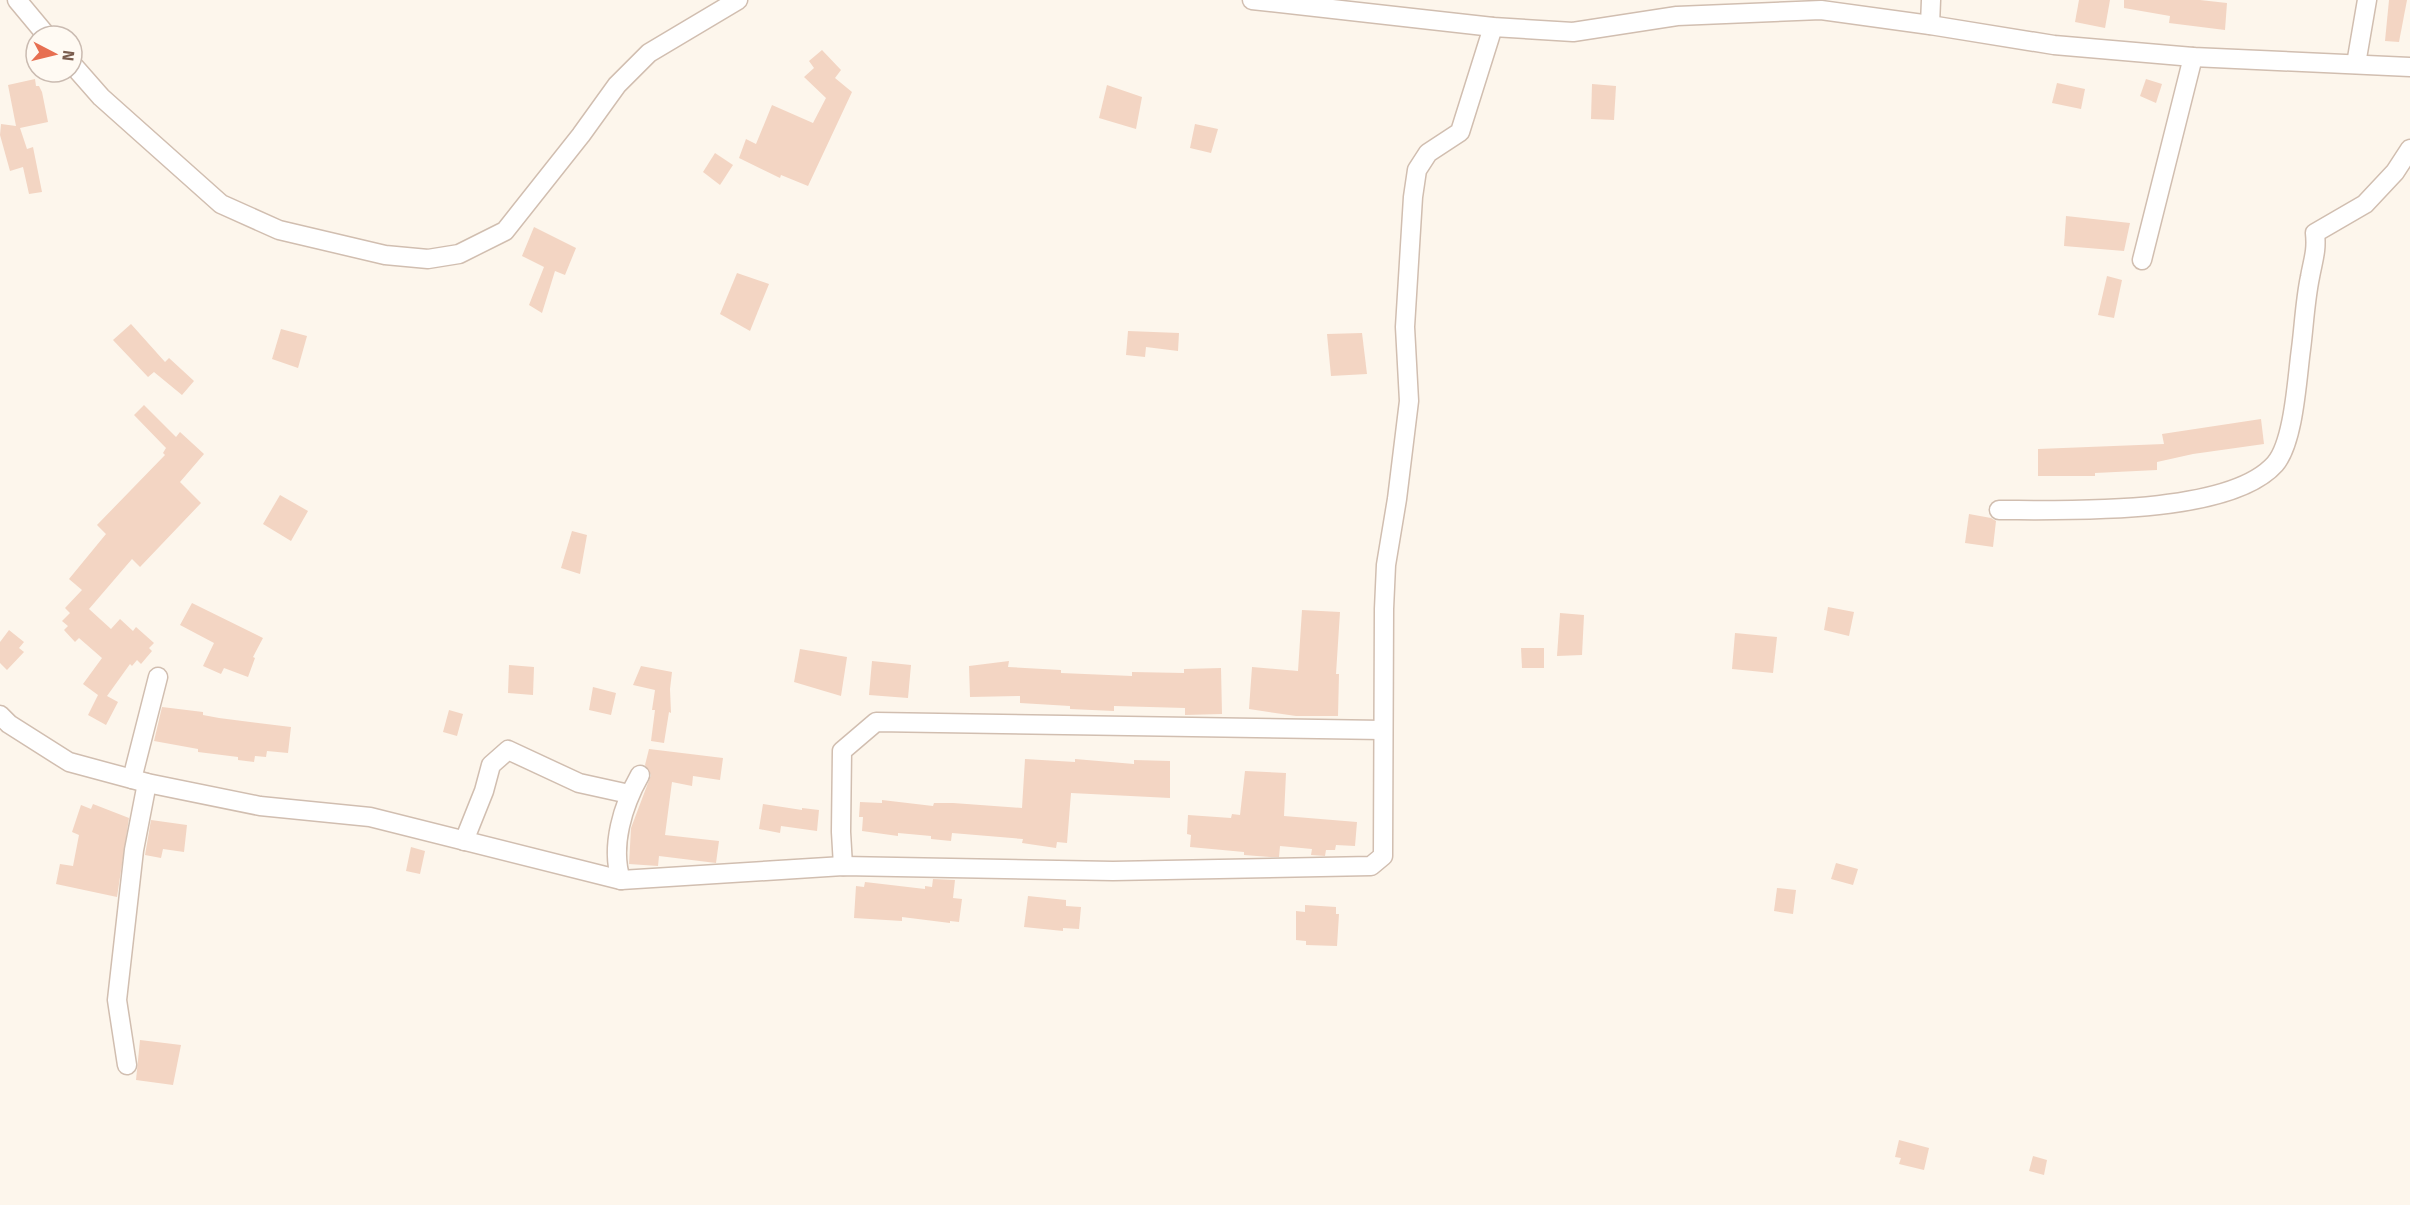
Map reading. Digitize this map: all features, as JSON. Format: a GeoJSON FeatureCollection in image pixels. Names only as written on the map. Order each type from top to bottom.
{"type":"FeatureCollection","features":[{"type":"Feature","properties":{"kind":"street"},"geometry":{"type":"LineString","coordinates":[[17,0],[37,24]]}},
{"type":"Feature","properties":{"kind":"street"},"geometry":{"type":"LineString","coordinates":[[84,78],[101,97],[221,204],[279,230],[385,255],[428,259],[459,254],[505,231],[581,135],[617,85],[649,53],[738,0]]}},
{"type":"Feature","properties":{"kind":"street"},"geometry":{"type":"LineString","coordinates":[[1252,0],[1493,27],[1573,32],[1678,8],[1821,10],[2054,45],[2193,57],[2410,67]]}},
{"type":"Feature","properties":{"kind":"street"},"geometry":{"type":"LineString","coordinates":[[1930,25],[1931,0]]}},
{"type":"Feature","properties":{"kind":"street"},"geometry":{"type":"LineString","coordinates":[[2356,64],[2367,0]]}},
{"type":"Feature","properties":{"kind":"street"},"geometry":{"type":"LineString","coordinates":[[0,715],[9,724],[69,762],[139,781],[260,806],[370,817],[621,880],[843,866],[1113,871],[1371,866],[1383,856],[1386,565],[1409,401],[1406,327],[1413,197],[1417,170],[1428,153],[1460,132],[1493,27]]}},
{"type":"Feature","properties":{"kind":"street"},"geometry":{"type":"LineString","coordinates":[[2142,260],[2193,57]]}},
{"type":"Feature","properties":{"kind":"street"},"geometry":{"type":"LineString","coordinates":[[1999,510],[2114,510],[2173,502],[2226,492],[2257,478],[2276,463],[2284,448],[2292,417],[2310,278],[2317,250],[2315,233],[2365,204],[2395,172],[2410,149]]}},
{"type":"Feature","properties":{"kind":"street"},"geometry":{"type":"LineString","coordinates":[[127,1065],[117,1000],[134,850],[139,781],[158,677]]}},
{"type":"Feature","properties":{"kind":"street"},"geometry":{"type":"LineString","coordinates":[[843,866],[842,751],[876,723],[1383,730]]}},
{"type":"Feature","properties":{"kind":"street"},"geometry":{"type":"LineString","coordinates":[[464,841],[484,791],[491,765],[508,750],[579,783],[629,794]]}},
{"type":"Feature","properties":{"kind":"street"},"geometry":{"type":"LineString","coordinates":[[621,880],[616,864],[618,841],[629,794],[640,775]]}},
{"type":"Feature","properties":{"kind":"building"},"geometry":{"type":"Polygon","coordinates":[[[2079,0],[2110,0],[2105,28],[2075,22],[2079,0]]]}},
{"type":"Feature","properties":{"kind":"building"},"geometry":{"type":"Polygon","coordinates":[[[2124,0],[2200,0],[2227,3],[2225,30],[2169,23],[2170,16],[2124,8],[2124,0]]]}},
{"type":"Feature","properties":{"kind":"building"},"geometry":{"type":"Polygon","coordinates":[[[2389,0],[2407,0],[2399,42],[2385,41],[2389,0]]]}},
{"type":"Feature","properties":{"kind":"building"},"geometry":{"type":"Polygon","coordinates":[[[822,50],[841,70],[835,78],[852,92],[808,186],[781,175],[780,178],[739,158],[746,139],[756,144],[772,105],[813,123],[826,98],[804,77],[814,68],[809,61],[822,50]]]}},
{"type":"Feature","properties":{"kind":"building"},"geometry":{"type":"Polygon","coordinates":[[[2146,79],[2162,84],[2156,103],[2140,96],[2146,79]]]}},
{"type":"Feature","properties":{"kind":"building"},"geometry":{"type":"Polygon","coordinates":[[[24,81],[24,84],[36,84],[42,92],[48,122],[20,128],[27,149],[33,147],[42,192],[29,194],[23,167],[10,171],[0,135],[1,124],[16,126],[8,85],[24,81]]]}},
{"type":"Feature","properties":{"kind":"building"},"geometry":{"type":"Polygon","coordinates":[[[2057,83],[2085,89],[2081,109],[2052,103],[2057,83]]]}},
{"type":"Feature","properties":{"kind":"building"},"geometry":{"type":"Polygon","coordinates":[[[1592,84],[1616,86],[1614,120],[1591,119],[1592,84]]]}},
{"type":"Feature","properties":{"kind":"building"},"geometry":{"type":"Polygon","coordinates":[[[1107,85],[1142,97],[1136,129],[1099,118],[1107,85]]]}},
{"type":"Feature","properties":{"kind":"building"},"geometry":{"type":"Polygon","coordinates":[[[1195,124],[1218,129],[1211,153],[1190,148],[1195,124]]]}},
{"type":"Feature","properties":{"kind":"building"},"geometry":{"type":"Polygon","coordinates":[[[715,153],[733,165],[720,185],[703,172],[715,153]]]}},
{"type":"Feature","properties":{"kind":"building"},"geometry":{"type":"Polygon","coordinates":[[[2066,216],[2130,223],[2124,251],[2064,246],[2066,216]]]}},
{"type":"Feature","properties":{"kind":"building"},"geometry":{"type":"Polygon","coordinates":[[[534,227],[576,248],[565,275],[555,271],[542,313],[529,305],[544,267],[522,256],[534,227]]]}},
{"type":"Feature","properties":{"kind":"building"},"geometry":{"type":"Polygon","coordinates":[[[737,273],[769,284],[750,331],[720,314],[737,273]]]}},
{"type":"Feature","properties":{"kind":"building"},"geometry":{"type":"Polygon","coordinates":[[[2107,276],[2122,280],[2114,318],[2098,315],[2107,276]]]}},
{"type":"Feature","properties":{"kind":"building"},"geometry":{"type":"Polygon","coordinates":[[[131,324],[165,362],[169,358],[194,381],[182,395],[154,372],[148,377],[113,340],[131,324]]]}},
{"type":"Feature","properties":{"kind":"building"},"geometry":{"type":"Polygon","coordinates":[[[281,329],[307,336],[298,368],[272,359],[281,329]]]}},
{"type":"Feature","properties":{"kind":"building"},"geometry":{"type":"Polygon","coordinates":[[[1128,331],[1179,333],[1178,351],[1146,347],[1145,357],[1126,355],[1128,331]]]}},
{"type":"Feature","properties":{"kind":"building"},"geometry":{"type":"Polygon","coordinates":[[[1362,333],[1367,374],[1331,376],[1327,334],[1362,333]]]}},
{"type":"Feature","properties":{"kind":"building"},"geometry":{"type":"Polygon","coordinates":[[[144,405],[176,437],[180,432],[204,454],[180,482],[201,503],[140,567],[132,559],[89,609],[111,629],[120,619],[133,631],[136,627],[154,643],[149,648],[152,651],[141,664],[137,660],[132,666],[130,664],[107,696],[118,702],[106,725],[88,715],[98,695],[83,684],[102,658],[79,638],[75,642],[64,630],[68,626],[62,621],[70,613],[65,608],[82,590],[69,579],[106,534],[97,525],[165,455],[163,453],[166,448],[134,415],[144,405]]]}},
{"type":"Feature","properties":{"kind":"building"},"geometry":{"type":"Polygon","coordinates":[[[2261,419],[2264,444],[2193,454],[2157,462],[2157,470],[2095,473],[2095,476],[2038,476],[2038,449],[2164,444],[2162,434],[2261,419]]]}},
{"type":"Feature","properties":{"kind":"building"},"geometry":{"type":"Polygon","coordinates":[[[280,495],[308,511],[291,541],[263,524],[280,495]]]}},
{"type":"Feature","properties":{"kind":"building"},"geometry":{"type":"Polygon","coordinates":[[[1969,514],[1996,521],[1993,547],[1965,543],[1969,514]]]}},
{"type":"Feature","properties":{"kind":"building"},"geometry":{"type":"Polygon","coordinates":[[[572,531],[587,535],[580,574],[561,568],[572,531]]]}},
{"type":"Feature","properties":{"kind":"building"},"geometry":{"type":"Polygon","coordinates":[[[192,603],[263,638],[253,657],[255,658],[248,677],[224,668],[221,674],[203,666],[214,643],[180,625],[192,603]]]}},
{"type":"Feature","properties":{"kind":"building"},"geometry":{"type":"Polygon","coordinates":[[[1828,607],[1854,612],[1849,636],[1824,630],[1828,607]]]}},
{"type":"Feature","properties":{"kind":"building"},"geometry":{"type":"Polygon","coordinates":[[[1302,610],[1340,612],[1336,674],[1339,674],[1338,716],[1296,716],[1249,709],[1252,667],[1298,671],[1302,610]]]}},
{"type":"Feature","properties":{"kind":"building"},"geometry":{"type":"Polygon","coordinates":[[[1560,613],[1584,615],[1582,655],[1557,656],[1560,613]]]}},
{"type":"Feature","properties":{"kind":"building"},"geometry":{"type":"Polygon","coordinates":[[[9,630],[24,642],[19,648],[24,652],[7,670],[0,663],[0,642],[9,630]]]}},
{"type":"Feature","properties":{"kind":"building"},"geometry":{"type":"Polygon","coordinates":[[[1735,633],[1777,637],[1773,673],[1732,669],[1735,633]]]}},
{"type":"Feature","properties":{"kind":"building"},"geometry":{"type":"Polygon","coordinates":[[[1521,648],[1544,648],[1544,668],[1522,668],[1521,648]]]}},
{"type":"Feature","properties":{"kind":"building"},"geometry":{"type":"Polygon","coordinates":[[[800,649],[847,657],[841,696],[794,682],[800,649]]]}},
{"type":"Feature","properties":{"kind":"building"},"geometry":{"type":"Polygon","coordinates":[[[872,661],[911,665],[908,698],[869,695],[872,661]]]}},
{"type":"Feature","properties":{"kind":"building"},"geometry":{"type":"Polygon","coordinates":[[[1009,661],[1008,667],[1061,670],[1061,673],[1132,676],[1132,672],[1184,673],[1184,669],[1221,668],[1222,714],[1185,715],[1185,708],[1114,706],[1114,711],[1070,709],[1070,706],[1020,703],[1020,696],[970,697],[969,666],[1009,661]]]}},
{"type":"Feature","properties":{"kind":"building"},"geometry":{"type":"Polygon","coordinates":[[[509,665],[534,667],[533,695],[508,693],[509,665]]]}},
{"type":"Feature","properties":{"kind":"building"},"geometry":{"type":"Polygon","coordinates":[[[641,666],[672,672],[671,713],[669,712],[664,743],[651,741],[655,690],[633,685],[641,666]]]}},
{"type":"Feature","properties":{"kind":"building"},"geometry":{"type":"Polygon","coordinates":[[[593,687],[616,693],[611,715],[589,710],[593,687]]]}},
{"type":"Feature","properties":{"kind":"building"},"geometry":{"type":"Polygon","coordinates":[[[162,707],[203,712],[203,715],[219,718],[291,727],[288,753],[267,751],[266,757],[255,756],[254,762],[154,741],[162,707]]]}},
{"type":"Feature","properties":{"kind":"building"},"geometry":{"type":"Polygon","coordinates":[[[449,710],[463,714],[457,736],[443,732],[449,710]]]}},
{"type":"Feature","properties":{"kind":"building"},"geometry":{"type":"Polygon","coordinates":[[[649,749],[723,758],[720,780],[693,776],[692,786],[672,782],[665,835],[719,841],[716,863],[659,856],[658,866],[629,864],[631,828],[651,775],[645,765],[649,749]]]}},
{"type":"Feature","properties":{"kind":"building"},"geometry":{"type":"Polygon","coordinates":[[[1025,759],[1075,762],[1075,759],[1134,764],[1134,760],[1170,761],[1170,798],[1071,793],[1067,843],[1057,842],[1056,848],[1022,843],[1023,839],[952,833],[951,841],[931,839],[931,836],[898,833],[898,836],[862,831],[863,817],[859,817],[860,802],[882,803],[882,800],[933,806],[934,803],[953,803],[1022,808],[1025,759]]]}},
{"type":"Feature","properties":{"kind":"building"},"geometry":{"type":"Polygon","coordinates":[[[1245,771],[1286,773],[1284,816],[1357,822],[1355,846],[1336,845],[1335,850],[1326,850],[1325,856],[1311,855],[1312,849],[1280,846],[1279,857],[1244,855],[1244,852],[1190,847],[1191,835],[1187,834],[1188,815],[1231,818],[1232,814],[1240,815],[1245,771]]]}},
{"type":"Feature","properties":{"kind":"building"},"geometry":{"type":"Polygon","coordinates":[[[93,804],[129,818],[117,897],[56,884],[60,864],[73,866],[79,835],[72,832],[81,805],[91,809],[93,804]]]}},
{"type":"Feature","properties":{"kind":"building"},"geometry":{"type":"Polygon","coordinates":[[[763,804],[802,810],[802,808],[819,810],[817,831],[781,826],[780,833],[759,829],[763,804]]]}},
{"type":"Feature","properties":{"kind":"building"},"geometry":{"type":"Polygon","coordinates":[[[151,820],[187,825],[184,852],[163,849],[161,858],[145,855],[151,820]]]}},
{"type":"Feature","properties":{"kind":"building"},"geometry":{"type":"Polygon","coordinates":[[[411,847],[425,851],[420,874],[406,871],[411,847]]]}},
{"type":"Feature","properties":{"kind":"building"},"geometry":{"type":"Polygon","coordinates":[[[1836,863],[1858,869],[1853,885],[1831,879],[1836,863]]]}},
{"type":"Feature","properties":{"kind":"building"},"geometry":{"type":"Polygon","coordinates":[[[933,879],[955,880],[953,898],[962,899],[959,922],[902,917],[902,921],[854,918],[856,886],[864,887],[865,882],[925,889],[925,886],[932,887],[933,879]]]}},
{"type":"Feature","properties":{"kind":"building"},"geometry":{"type":"Polygon","coordinates":[[[1777,888],[1796,890],[1793,914],[1774,911],[1777,888]]]}},
{"type":"Feature","properties":{"kind":"building"},"geometry":{"type":"Polygon","coordinates":[[[1028,896],[1066,900],[1066,906],[1081,907],[1079,929],[1063,928],[1063,931],[1024,927],[1028,896]]]}},
{"type":"Feature","properties":{"kind":"building"},"geometry":{"type":"Polygon","coordinates":[[[1305,905],[1336,907],[1336,914],[1339,914],[1337,946],[1306,945],[1306,941],[1296,940],[1296,911],[1305,912],[1305,905]]]}},
{"type":"Feature","properties":{"kind":"building"},"geometry":{"type":"Polygon","coordinates":[[[140,1040],[181,1045],[173,1085],[136,1080],[140,1040]]]}},
{"type":"Feature","properties":{"kind":"building"},"geometry":{"type":"Polygon","coordinates":[[[1899,1140],[1929,1148],[1924,1170],[1899,1164],[1901,1158],[1895,1157],[1899,1140]]]}},
{"type":"Feature","properties":{"kind":"building"},"geometry":{"type":"Polygon","coordinates":[[[2033,1156],[2047,1160],[2044,1175],[2029,1171],[2033,1156]]]}}]}
